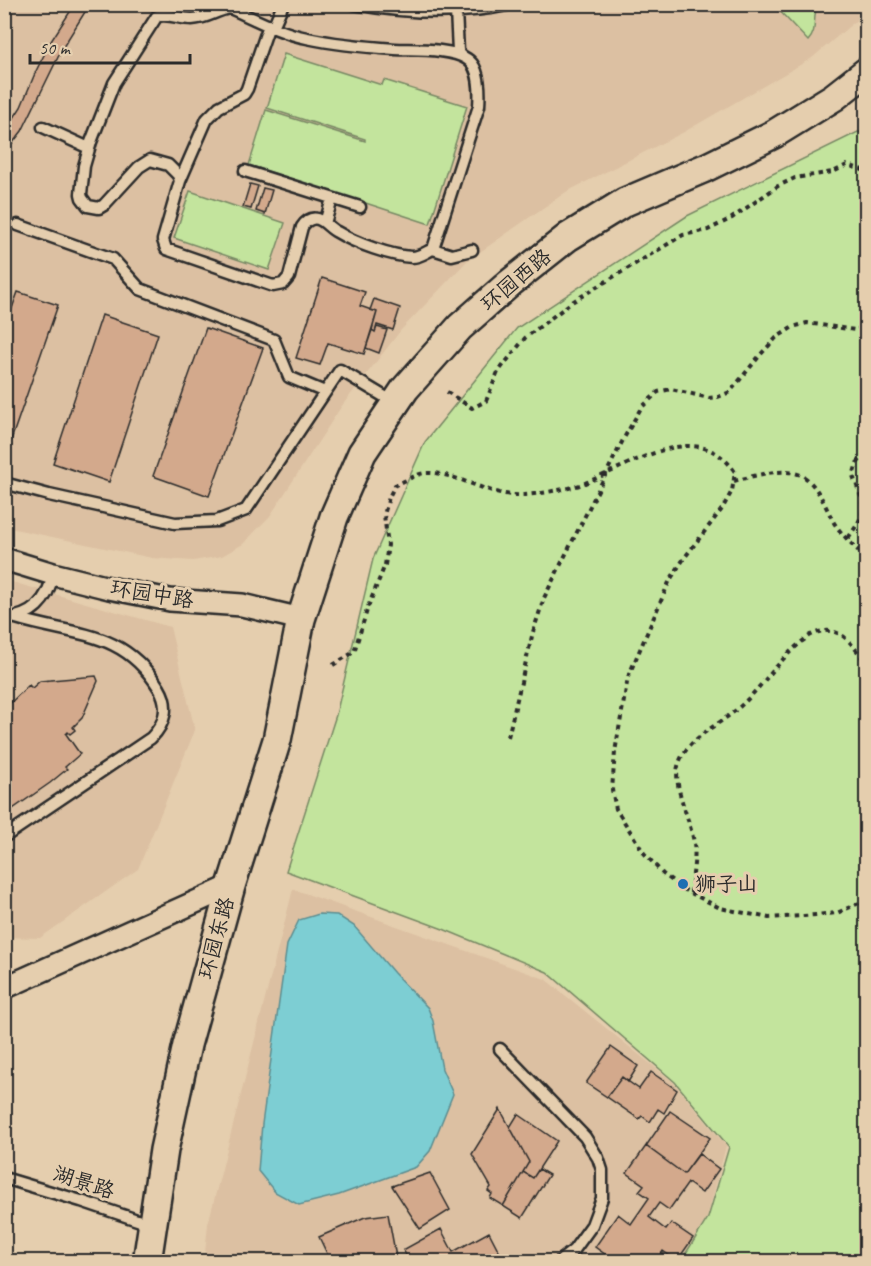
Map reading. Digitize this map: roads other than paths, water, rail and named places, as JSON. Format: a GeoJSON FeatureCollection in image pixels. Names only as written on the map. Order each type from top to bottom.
{"type":"FeatureCollection","features":[{"type":"Feature","properties":{"kind":"street","name":"环园西路"},"geometry":{"type":"LineString","coordinates":[[302,619],[334,517],[362,453],[405,389],[460,327],[568,237],[625,202],[705,168],[774,134],[867,72]]}},
{"type":"Feature","properties":{"kind":"street","name":"环园中路"},"geometry":{"type":"LineString","coordinates":[[4,559],[53,574],[170,600],[242,605],[302,619]]}},
{"type":"Feature","properties":{"kind":"street","name":"环园东路"},"geometry":{"type":"LineString","coordinates":[[147,1262],[164,1150],[187,1045],[231,886],[277,740],[302,619]]}},
{"type":"Feature","properties":{"kind":"street"},"geometry":{"type":"LineString","coordinates":[[4,988],[231,886]]}},
{"type":"Feature","properties":{"kind":"lane"},"geometry":{"type":"LineString","coordinates":[[283,4],[271,26],[244,94],[212,112],[207,119],[180,181],[163,240],[166,249],[273,286],[283,284],[289,277],[305,222],[317,219],[358,243],[400,255],[413,257],[434,249],[452,255],[472,250]]}},
{"type":"Feature","properties":{"kind":"lane"},"geometry":{"type":"LineString","coordinates":[[354,4],[391,10],[456,11],[512,4]]}},
{"type":"Feature","properties":{"kind":"lane"},"geometry":{"type":"LineString","coordinates":[[180,181],[168,165],[150,160],[139,167],[104,205],[93,208],[84,202],[81,194],[84,166],[89,148],[114,83],[157,16],[166,14],[188,19],[206,18],[220,10],[230,8],[306,38],[461,55]]}},
{"type":"Feature","properties":{"kind":"lane"},"geometry":{"type":"LineString","coordinates":[[434,249],[479,106],[480,95],[473,64],[458,51],[456,11]]}},
{"type":"Feature","properties":{"kind":"lane"},"geometry":{"type":"LineString","coordinates":[[43,127],[89,148]]}},
{"type":"Feature","properties":{"kind":"lane"},"geometry":{"type":"LineString","coordinates":[[245,171],[360,207]]}},
{"type":"Feature","properties":{"kind":"lane"},"geometry":{"type":"LineString","coordinates":[[325,224],[332,199]]}},
{"type":"Feature","properties":{"kind":"lane"},"geometry":{"type":"LineString","coordinates":[[18,225],[113,259],[140,289],[274,340],[289,377],[325,392]]}},
{"type":"Feature","properties":{"kind":"lane"},"geometry":{"type":"LineString","coordinates":[[4,483],[176,523],[217,521],[246,510],[340,370],[395,403]]}},
{"type":"Feature","properties":{"kind":"lane"},"geometry":{"type":"LineString","coordinates":[[10,619],[28,614],[38,607],[51,586],[53,574]]}},
{"type":"Feature","properties":{"kind":"lane"},"geometry":{"type":"LineString","coordinates":[[4,837],[151,738],[162,725],[166,708],[165,700],[156,683],[124,650],[93,635],[10,619]]}},
{"type":"Feature","properties":{"kind":"lane"},"geometry":{"type":"LineString","coordinates":[[500,1049],[585,1137],[593,1147],[600,1164],[603,1184],[602,1198],[592,1225],[573,1250],[559,1262]]}},
{"type":"Feature","properties":{"kind":"lane","name":"湖景路"},"geometry":{"type":"LineString","coordinates":[[4,1178],[152,1224]]}},
{"type":"Feature","properties":{"kind":"water"},"geometry":{"type":"Polygon","coordinates":[[[319,914],[337,915],[354,926],[428,1008],[433,1021],[442,1069],[453,1094],[430,1151],[416,1167],[339,1195],[299,1205],[275,1192],[258,1171],[262,1124],[287,945],[299,920],[319,914]]]}},
{"type":"Feature","properties":{"kind":"place","name":"狮子山"},"geometry":{"type":"Point","coordinates":[683,884]}}]}
